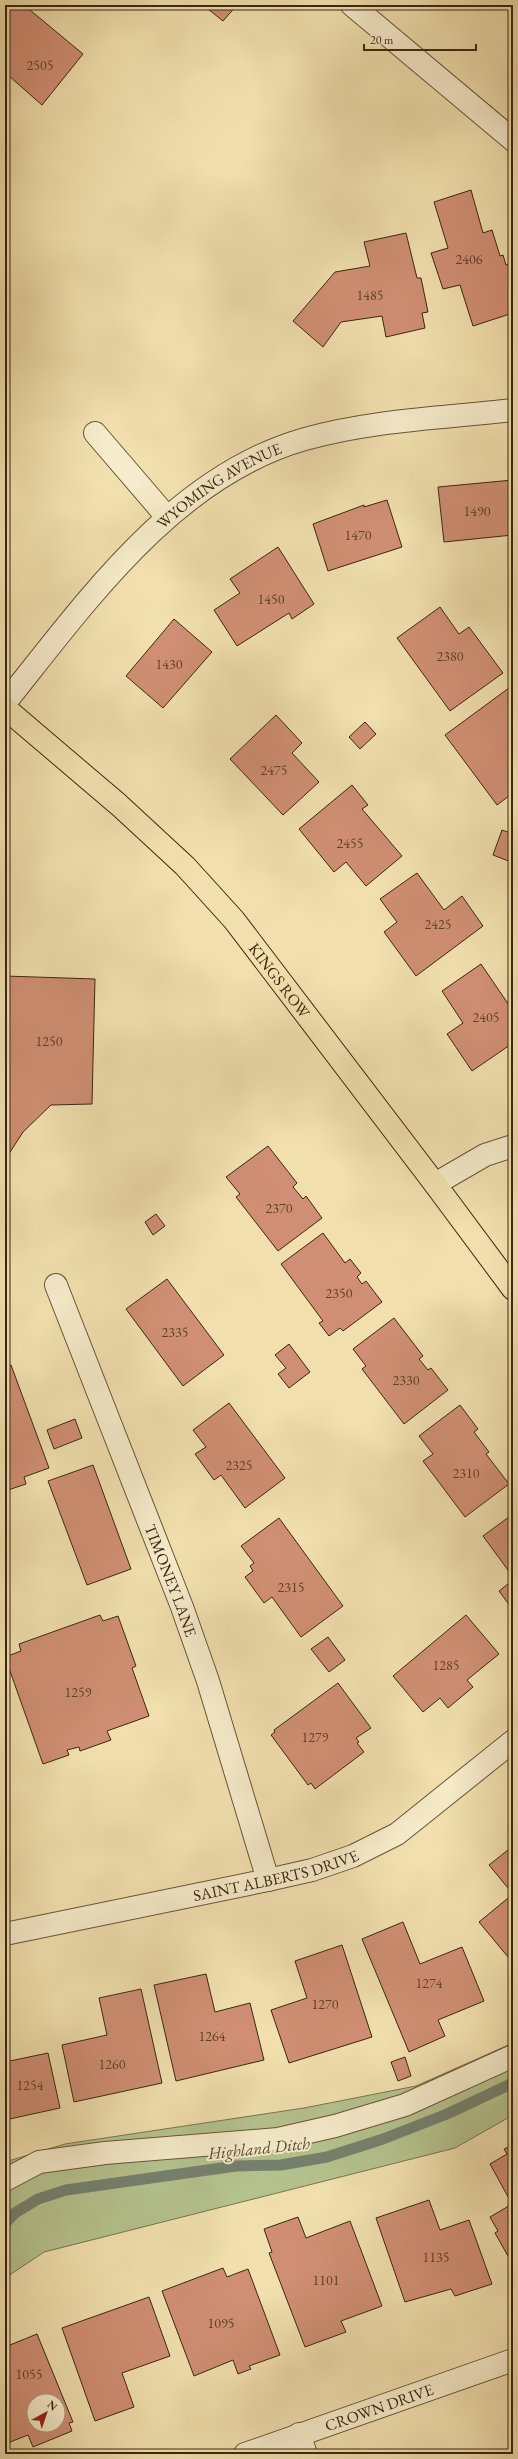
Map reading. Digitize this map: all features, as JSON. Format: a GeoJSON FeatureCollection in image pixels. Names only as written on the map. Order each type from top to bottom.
{"type":"FeatureCollection","features":[{"type":"Feature","properties":{"kind":"main road","name":"KINGS ROW"},"geometry":{"type":"LineString","coordinates":[[5,708],[119,805],[185,866],[209,893],[275,973],[509,1278]]}},
{"type":"Feature","properties":{"kind":"street"},"geometry":{"type":"LineString","coordinates":[[352,5],[513,140]]}},
{"type":"Feature","properties":{"kind":"street","name":"WYOMING AVENUE"},"geometry":{"type":"LineString","coordinates":[[5,703],[123,561],[167,517],[200,490],[248,462],[303,440],[356,427],[513,410]]}},
{"type":"Feature","properties":{"kind":"street"},"geometry":{"type":"LineString","coordinates":[[95,433],[167,517]]}},
{"type":"Feature","properties":{"kind":"street"},"geometry":{"type":"LineString","coordinates":[[436,1184],[485,1155],[513,1146]]}},
{"type":"Feature","properties":{"kind":"street","name":"TIMONEY LANE"},"geometry":{"type":"LineString","coordinates":[[56,1286],[182,1607],[208,1680],[268,1880]]}},
{"type":"Feature","properties":{"kind":"street","name":"SAINT ALBERTS DRIVE"},"geometry":{"type":"LineString","coordinates":[[5,1934],[268,1880],[312,1870],[353,1856],[397,1834],[513,1741]]}},
{"type":"Feature","properties":{"kind":"street"},"geometry":{"type":"LineString","coordinates":[[5,2180],[39,2162],[104,2153],[278,2139],[335,2126],[405,2105],[513,2056]]}},
{"type":"Feature","properties":{"kind":"street","name":"CROWN DRIVE"},"geometry":{"type":"LineString","coordinates":[[245,2454],[302,2444],[513,2360]]}},
{"type":"Feature","properties":{"kind":"green space"},"geometry":{"type":"Polygon","coordinates":[[[513,2043],[513,2115],[455,2148],[44,2252],[5,2278],[5,2162],[65,2144],[304,2108],[416,2086],[513,2043]]]}},
{"type":"Feature","properties":{"kind":"building"},"geometry":{"type":"Polygon","coordinates":[[[5,5],[24,5],[83,54],[42,105],[9,76],[5,82],[5,5]]]}},
{"type":"Feature","properties":{"kind":"building"},"geometry":{"type":"Polygon","coordinates":[[[203,5],[237,5],[223,21],[203,5]]]}},
{"type":"Feature","properties":{"kind":"building"},"geometry":{"type":"Polygon","coordinates":[[[471,190],[483,233],[492,230],[500,256],[503,255],[506,265],[513,263],[513,313],[473,326],[460,285],[443,289],[431,253],[448,248],[434,202],[471,190]]]}},
{"type":"Feature","properties":{"kind":"building"},"geometry":{"type":"Polygon","coordinates":[[[406,233],[417,278],[421,278],[428,312],[422,313],[425,328],[386,337],[382,316],[341,322],[323,347],[293,321],[335,272],[370,266],[364,242],[406,233]]]}},
{"type":"Feature","properties":{"kind":"building"},"geometry":{"type":"Polygon","coordinates":[[[513,480],[513,535],[444,542],[438,487],[513,480]]]}},
{"type":"Feature","properties":{"kind":"building"},"geometry":{"type":"Polygon","coordinates":[[[387,500],[402,547],[328,571],[313,524],[364,505],[364,507],[387,500]]]}},
{"type":"Feature","properties":{"kind":"building"},"geometry":{"type":"Polygon","coordinates":[[[278,547],[314,604],[292,619],[289,613],[237,646],[214,610],[240,593],[230,579],[278,547]]]}},
{"type":"Feature","properties":{"kind":"building"},"geometry":{"type":"Polygon","coordinates":[[[440,607],[459,634],[469,627],[503,673],[450,711],[397,638],[440,607]]]}},
{"type":"Feature","properties":{"kind":"building"},"geometry":{"type":"Polygon","coordinates":[[[174,619],[212,652],[163,708],[126,676],[174,619]]]}},
{"type":"Feature","properties":{"kind":"building"},"geometry":{"type":"Polygon","coordinates":[[[513,685],[513,793],[497,805],[445,735],[513,685]]]}},
{"type":"Feature","properties":{"kind":"building"},"geometry":{"type":"Polygon","coordinates":[[[276,715],[302,743],[292,753],[319,782],[283,815],[230,759],[276,715]]]}},
{"type":"Feature","properties":{"kind":"building"},"geometry":{"type":"Polygon","coordinates":[[[365,722],[376,734],[360,749],[349,737],[365,722]]]}},
{"type":"Feature","properties":{"kind":"building"},"geometry":{"type":"Polygon","coordinates":[[[352,785],[368,805],[362,809],[402,856],[366,886],[346,862],[334,872],[299,829],[352,785]]]}},
{"type":"Feature","properties":{"kind":"building"},"geometry":{"type":"Polygon","coordinates":[[[502,830],[513,834],[511,862],[493,855],[502,830]]]}},
{"type":"Feature","properties":{"kind":"building"},"geometry":{"type":"Polygon","coordinates":[[[417,873],[444,910],[462,896],[483,926],[416,976],[384,932],[397,922],[380,899],[417,873]]]}},
{"type":"Feature","properties":{"kind":"building"},"geometry":{"type":"Polygon","coordinates":[[[481,964],[513,1011],[513,1043],[472,1071],[447,1034],[463,1023],[442,991],[481,964]]]}},
{"type":"Feature","properties":{"kind":"building"},"geometry":{"type":"Polygon","coordinates":[[[5,976],[95,979],[92,1104],[51,1105],[23,1132],[5,1160],[5,976]]]}},
{"type":"Feature","properties":{"kind":"building"},"geometry":{"type":"Polygon","coordinates":[[[268,1146],[297,1183],[293,1187],[303,1199],[306,1196],[322,1218],[278,1251],[236,1197],[240,1194],[226,1177],[268,1146]]]}},
{"type":"Feature","properties":{"kind":"building"},"geometry":{"type":"Polygon","coordinates":[[[156,1214],[165,1226],[153,1235],[145,1222],[156,1214]]]}},
{"type":"Feature","properties":{"kind":"building"},"geometry":{"type":"Polygon","coordinates":[[[323,1233],[345,1263],[350,1259],[361,1273],[357,1277],[362,1284],[366,1281],[382,1302],[343,1331],[340,1328],[329,1336],[319,1323],[323,1321],[281,1264],[323,1233]]]}},
{"type":"Feature","properties":{"kind":"building"},"geometry":{"type":"Polygon","coordinates":[[[167,1279],[224,1355],[183,1386],[126,1309],[167,1279]]]}},
{"type":"Feature","properties":{"kind":"building"},"geometry":{"type":"Polygon","coordinates":[[[394,1318],[423,1356],[419,1359],[428,1370],[431,1368],[448,1390],[404,1424],[362,1369],[366,1366],[353,1349],[394,1318]]]}},
{"type":"Feature","properties":{"kind":"building"},"geometry":{"type":"Polygon","coordinates":[[[289,1344],[310,1372],[289,1388],[278,1374],[286,1368],[275,1355],[289,1344]]]}},
{"type":"Feature","properties":{"kind":"building"},"geometry":{"type":"Polygon","coordinates":[[[11,1365],[49,1468],[24,1477],[26,1484],[5,1491],[5,1368],[11,1365]]]}},
{"type":"Feature","properties":{"kind":"building"},"geometry":{"type":"Polygon","coordinates":[[[229,1403],[285,1478],[245,1508],[221,1475],[214,1480],[195,1454],[206,1447],[193,1430],[229,1403]]]}},
{"type":"Feature","properties":{"kind":"building"},"geometry":{"type":"Polygon","coordinates":[[[460,1405],[478,1429],[474,1432],[489,1452],[486,1454],[509,1484],[465,1517],[423,1461],[433,1454],[419,1436],[460,1405]]]}},
{"type":"Feature","properties":{"kind":"building"},"geometry":{"type":"Polygon","coordinates":[[[75,1419],[82,1438],[54,1449],[47,1430],[75,1419]]]}},
{"type":"Feature","properties":{"kind":"building"},"geometry":{"type":"Polygon","coordinates":[[[93,1465],[131,1569],[87,1585],[48,1481],[93,1465]]]}},
{"type":"Feature","properties":{"kind":"building"},"geometry":{"type":"Polygon","coordinates":[[[513,1514],[513,1577],[483,1536],[513,1514]]]}},
{"type":"Feature","properties":{"kind":"building"},"geometry":{"type":"Polygon","coordinates":[[[279,1518],[343,1606],[301,1637],[272,1597],[264,1603],[245,1577],[253,1571],[250,1566],[254,1563],[241,1546],[279,1518]]]}},
{"type":"Feature","properties":{"kind":"building"},"geometry":{"type":"Polygon","coordinates":[[[513,1580],[513,1610],[499,1591],[513,1580]]]}},
{"type":"Feature","properties":{"kind":"building"},"geometry":{"type":"Polygon","coordinates":[[[100,1615],[103,1621],[118,1616],[136,1666],[132,1668],[149,1716],[107,1731],[111,1740],[80,1751],[79,1747],[67,1750],[69,1755],[43,1764],[5,1657],[21,1651],[19,1644],[100,1615]]]}},
{"type":"Feature","properties":{"kind":"building"},"geometry":{"type":"Polygon","coordinates":[[[466,1615],[499,1654],[467,1680],[473,1687],[448,1708],[440,1698],[423,1712],[393,1676],[466,1615]]]}},
{"type":"Feature","properties":{"kind":"building"},"geometry":{"type":"Polygon","coordinates":[[[328,1637],[345,1660],[329,1672],[311,1649],[328,1637]]]}},
{"type":"Feature","properties":{"kind":"building"},"geometry":{"type":"Polygon","coordinates":[[[338,1683],[371,1728],[356,1738],[359,1742],[357,1743],[364,1752],[315,1789],[311,1783],[308,1785],[271,1735],[275,1732],[274,1730],[338,1683]]]}},
{"type":"Feature","properties":{"kind":"building"},"geometry":{"type":"Polygon","coordinates":[[[513,1846],[513,1894],[489,1865],[513,1846]]]}},
{"type":"Feature","properties":{"kind":"building"},"geometry":{"type":"Polygon","coordinates":[[[513,1894],[513,1963],[479,1922],[513,1894]]]}},
{"type":"Feature","properties":{"kind":"building"},"geometry":{"type":"Polygon","coordinates":[[[403,1922],[420,1964],[462,1947],[484,2001],[438,2020],[445,2036],[409,2052],[362,1939],[403,1922]]]}},
{"type":"Feature","properties":{"kind":"building"},"geometry":{"type":"Polygon","coordinates":[[[342,1945],[372,2037],[289,2063],[271,2010],[307,1998],[295,1961],[342,1945]]]}},
{"type":"Feature","properties":{"kind":"building"},"geometry":{"type":"Polygon","coordinates":[[[206,1974],[215,2012],[250,2003],[264,2060],[176,2081],[154,1985],[206,1974]]]}},
{"type":"Feature","properties":{"kind":"building"},"geometry":{"type":"Polygon","coordinates":[[[141,1989],[162,2083],[74,2102],[62,2045],[107,2035],[99,1998],[141,1989]]]}},
{"type":"Feature","properties":{"kind":"building"},"geometry":{"type":"Polygon","coordinates":[[[48,2053],[60,2108],[5,2120],[5,2062],[48,2053]]]}},
{"type":"Feature","properties":{"kind":"building"},"geometry":{"type":"Polygon","coordinates":[[[405,2057],[411,2076],[398,2081],[391,2062],[405,2057]]]}},
{"type":"Feature","properties":{"kind":"building"},"geometry":{"type":"Polygon","coordinates":[[[513,2145],[513,2265],[495,2233],[498,2231],[490,2217],[512,2204],[490,2164],[507,2154],[504,2149],[513,2145]]]}},
{"type":"Feature","properties":{"kind":"building"},"geometry":{"type":"Polygon","coordinates":[[[429,2200],[440,2230],[469,2220],[492,2284],[455,2296],[451,2289],[405,2302],[376,2218],[429,2200]]]}},
{"type":"Feature","properties":{"kind":"building"},"geometry":{"type":"Polygon","coordinates":[[[298,2217],[306,2238],[350,2221],[382,2306],[341,2321],[346,2332],[305,2347],[269,2253],[272,2252],[264,2229],[298,2217]]]}},
{"type":"Feature","properties":{"kind":"building"},"geometry":{"type":"Polygon","coordinates":[[[223,2268],[227,2277],[248,2269],[280,2355],[249,2366],[251,2369],[238,2374],[233,2360],[194,2376],[162,2291],[223,2268]]]}},
{"type":"Feature","properties":{"kind":"building"},"geometry":{"type":"Polygon","coordinates":[[[149,2297],[170,2356],[122,2373],[134,2407],[95,2421],[62,2328],[149,2297]]]}},
{"type":"Feature","properties":{"kind":"building"},"geometry":{"type":"Polygon","coordinates":[[[37,2334],[61,2393],[26,2393],[26,2433],[66,2433],[66,2405],[73,2422],[69,2423],[72,2431],[33,2447],[28,2435],[5,2444],[5,2347],[37,2334]]]}},
{"type":"Feature","properties":{"kind":"waterway","name":"Highland Ditch"},"geometry":{"type":"LineString","coordinates":[[5,2223],[15,2213],[38,2199],[66,2190],[236,2166],[281,2165],[327,2157],[383,2139],[447,2114],[513,2083]]}}]}
